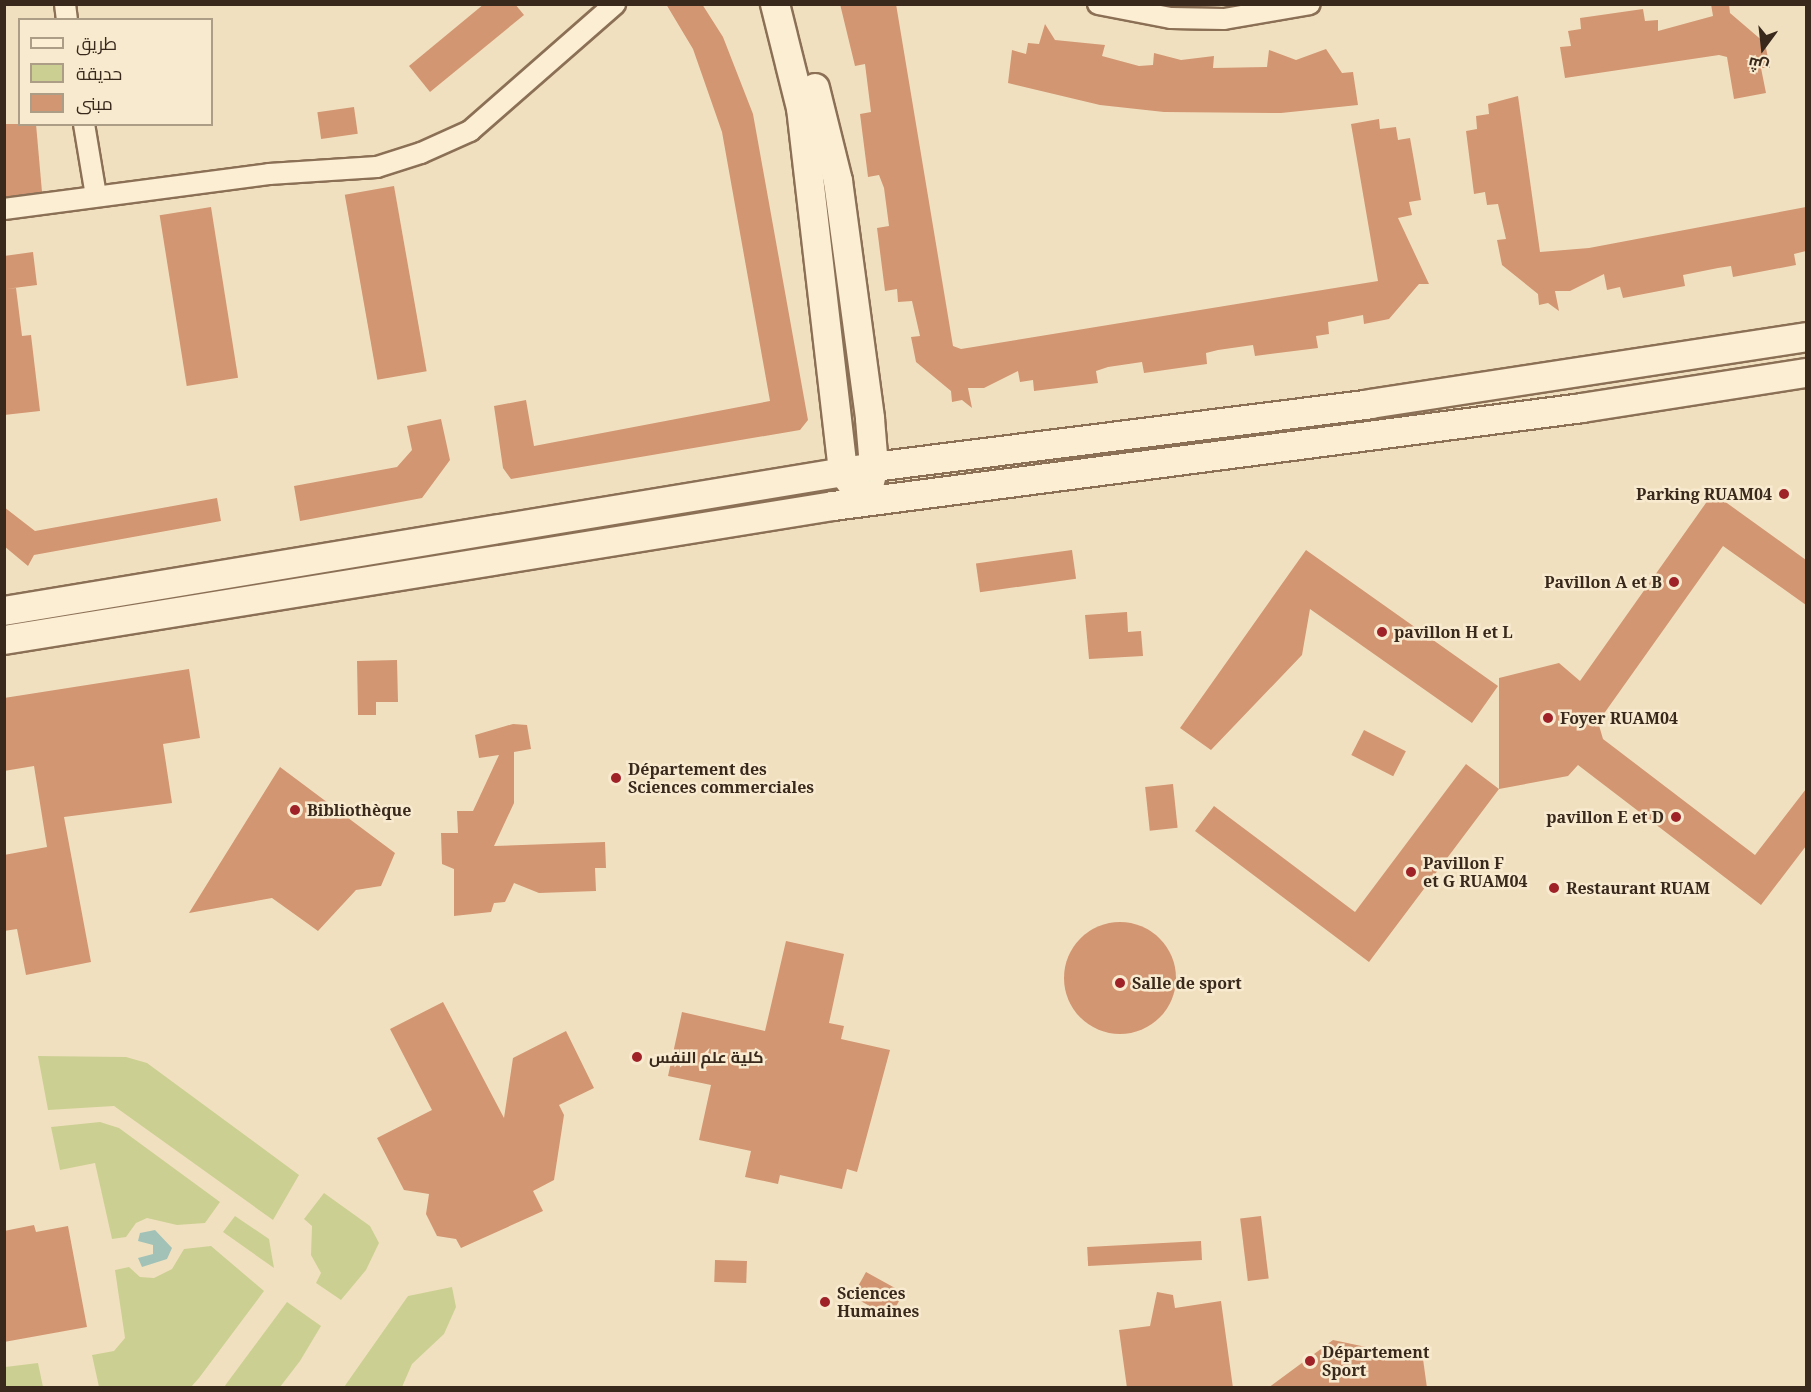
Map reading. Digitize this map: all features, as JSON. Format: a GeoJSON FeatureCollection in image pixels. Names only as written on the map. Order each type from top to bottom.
{"type":"FeatureCollection","features":[{"type":"Feature","properties":{"kind":"main road"},"geometry":{"type":"LineString","coordinates":[[775,4],[801,108],[815,192],[843,472],[865,502]]}},
{"type":"Feature","properties":{"kind":"main road"},"geometry":{"type":"LineString","coordinates":[[794,4],[838,181],[874,467],[865,502]]}},
{"type":"Feature","properties":{"kind":"main road"},"geometry":{"type":"LineString","coordinates":[[4,611],[874,467],[1370,404],[1806,337]]}},
{"type":"Feature","properties":{"kind":"main road"},"geometry":{"type":"LineString","coordinates":[[4,639],[865,502],[1582,408],[1806,373]]}},
{"type":"Feature","properties":{"kind":"street"},"geometry":{"type":"LineString","coordinates":[[4,209],[96,196],[377,167],[421,153],[470,131],[615,4]]}},
{"type":"Feature","properties":{"kind":"street"},"geometry":{"type":"LineString","coordinates":[[1098,4],[1171,18],[1224,19],[1310,4]]}},
{"type":"Feature","properties":{"kind":"street"},"geometry":{"type":"LineString","coordinates":[[84,126],[96,196]]}},
{"type":"Feature","properties":{"kind":"green space"},"geometry":{"type":"Polygon","coordinates":[[[38,1056],[126,1057],[147,1063],[299,1175],[273,1220],[114,1106],[48,1110],[38,1056]]]}},
{"type":"Feature","properties":{"kind":"green space"},"geometry":{"type":"Polygon","coordinates":[[[100,1122],[119,1128],[220,1202],[205,1223],[177,1225],[147,1218],[136,1223],[126,1237],[112,1239],[95,1163],[60,1170],[51,1127],[100,1122]]]}},
{"type":"Feature","properties":{"kind":"green space"},"geometry":{"type":"Polygon","coordinates":[[[324,1193],[370,1226],[379,1243],[366,1270],[341,1300],[316,1283],[321,1273],[311,1255],[312,1226],[304,1219],[324,1193]]]}},
{"type":"Feature","properties":{"kind":"green space"},"geometry":{"type":"Polygon","coordinates":[[[235,1216],[269,1239],[274,1268],[223,1232],[235,1216]]]}},
{"type":"Feature","properties":{"kind":"green space"},"geometry":{"type":"Polygon","coordinates":[[[211,1246],[264,1291],[199,1378],[191,1387],[99,1387],[92,1355],[114,1351],[125,1338],[115,1270],[129,1267],[140,1277],[154,1278],[172,1269],[184,1249],[211,1246]]]}},
{"type":"Feature","properties":{"kind":"green space"},"geometry":{"type":"Polygon","coordinates":[[[452,1287],[456,1307],[444,1334],[412,1364],[402,1387],[344,1387],[408,1296],[452,1287]]]}},
{"type":"Feature","properties":{"kind":"green space"},"geometry":{"type":"Polygon","coordinates":[[[287,1302],[321,1326],[300,1361],[280,1387],[224,1387],[287,1302]]]}},
{"type":"Feature","properties":{"kind":"green space"},"geometry":{"type":"Polygon","coordinates":[[[38,1363],[43,1387],[5,1387],[5,1367],[38,1363]]]}},
{"type":"Feature","properties":{"kind":"water"},"geometry":{"type":"Polygon","coordinates":[[[155,1230],[172,1248],[167,1259],[142,1267],[138,1258],[153,1254],[153,1245],[138,1241],[140,1233],[155,1230]]]}},
{"type":"Feature","properties":{"kind":"building"},"geometry":{"type":"Polygon","coordinates":[[[484,4],[515,4],[524,15],[430,92],[409,66],[484,4]]]}},
{"type":"Feature","properties":{"kind":"building"},"geometry":{"type":"Polygon","coordinates":[[[666,4],[702,4],[723,37],[753,114],[808,420],[800,430],[511,479],[503,468],[494,406],[526,400],[534,446],[770,401],[722,132],[693,49],[666,4]]]}},
{"type":"Feature","properties":{"kind":"building"},"geometry":{"type":"Polygon","coordinates":[[[840,4],[896,4],[953,346],[961,349],[1378,281],[1351,124],[1379,119],[1380,129],[1396,127],[1398,140],[1410,138],[1421,200],[1409,202],[1412,215],[1398,218],[1429,284],[1419,284],[1389,319],[1364,324],[1363,315],[1328,322],[1329,334],[1316,336],[1318,348],[1255,356],[1253,345],[1218,350],[1206,353],[1207,364],[1144,373],[1142,362],[1108,367],[1096,371],[1098,383],[1034,391],[1033,380],[1020,382],[1018,371],[984,388],[968,388],[972,408],[962,400],[952,402],[951,391],[916,362],[911,337],[920,336],[912,301],[898,302],[897,289],[885,291],[877,228],[889,226],[884,188],[879,175],[868,177],[860,114],[871,112],[865,64],[855,66],[840,4]]]}},
{"type":"Feature","properties":{"kind":"building"},"geometry":{"type":"Polygon","coordinates":[[[1711,4],[1729,4],[1730,13],[1765,43],[1770,68],[1761,68],[1766,93],[1734,99],[1727,57],[1719,55],[1565,78],[1560,47],[1571,46],[1568,31],[1581,29],[1580,18],[1643,9],[1645,21],[1658,20],[1658,31],[1713,16],[1711,4]]]}},
{"type":"Feature","properties":{"kind":"building"},"geometry":{"type":"Polygon","coordinates":[[[1045,24],[1055,40],[1105,45],[1102,56],[1139,66],[1153,65],[1154,53],[1181,60],[1214,56],[1213,68],[1267,67],[1269,50],[1296,60],[1326,49],[1342,73],[1353,72],[1358,105],[1281,113],[1164,112],[1100,105],[1008,83],[1012,50],[1026,54],[1028,43],[1039,44],[1045,24]]]}},
{"type":"Feature","properties":{"kind":"building"},"geometry":{"type":"Polygon","coordinates":[[[1518,96],[1540,252],[1589,248],[1806,207],[1806,251],[1794,254],[1796,265],[1733,277],[1731,266],[1718,268],[1683,275],[1685,286],[1623,298],[1620,287],[1607,290],[1604,274],[1570,291],[1555,291],[1559,311],[1548,303],[1539,305],[1538,294],[1502,265],[1497,240],[1506,239],[1498,204],[1487,205],[1485,192],[1474,194],[1466,131],[1477,129],[1476,116],[1489,114],[1488,104],[1518,96]]]}},
{"type":"Feature","properties":{"kind":"building"},"geometry":{"type":"Polygon","coordinates":[[[354,107],[358,134],[321,139],[317,112],[354,107]]]}},
{"type":"Feature","properties":{"kind":"building"},"geometry":{"type":"Polygon","coordinates":[[[4,124],[36,126],[42,192],[4,197],[4,124]]]}},
{"type":"Feature","properties":{"kind":"building"},"geometry":{"type":"Polygon","coordinates":[[[394,186],[427,371],[377,380],[345,195],[394,186]]]}},
{"type":"Feature","properties":{"kind":"building"},"geometry":{"type":"Polygon","coordinates":[[[211,207],[238,378],[187,386],[160,215],[211,207]]]}},
{"type":"Feature","properties":{"kind":"building"},"geometry":{"type":"Polygon","coordinates":[[[33,252],[37,285],[6,289],[16,288],[22,336],[31,335],[40,411],[4,415],[4,256],[33,252]]]}},
{"type":"Feature","properties":{"kind":"building"},"geometry":{"type":"Polygon","coordinates":[[[441,419],[450,460],[422,498],[300,521],[294,486],[397,467],[412,450],[407,426],[441,419]]]}},
{"type":"Feature","properties":{"kind":"building"},"geometry":{"type":"Polygon","coordinates":[[[1713,493],[1806,560],[1806,605],[1723,546],[1598,722],[1603,739],[1755,855],[1806,789],[1806,846],[1761,905],[1578,765],[1568,776],[1499,789],[1499,678],[1559,663],[1580,681],[1713,493]]]}},
{"type":"Feature","properties":{"kind":"building"},"geometry":{"type":"Polygon","coordinates":[[[217,498],[221,521],[34,555],[28,566],[4,546],[4,507],[35,531],[217,498]]]}},
{"type":"Feature","properties":{"kind":"building"},"geometry":{"type":"Polygon","coordinates":[[[1072,550],[1076,579],[980,592],[976,563],[1072,550]]]}},
{"type":"Feature","properties":{"kind":"building","name":"pavillon H et L"},"geometry":{"type":"Polygon","coordinates":[[[1306,550],[1498,686],[1472,723],[1310,609],[1302,655],[1211,750],[1180,728],[1306,550]]]}},
{"type":"Feature","properties":{"kind":"building"},"geometry":{"type":"Polygon","coordinates":[[[1127,612],[1128,632],[1141,631],[1143,656],[1089,659],[1085,615],[1127,612]]]}},
{"type":"Feature","properties":{"kind":"building"},"geometry":{"type":"Polygon","coordinates":[[[397,660],[398,702],[376,702],[376,715],[358,715],[357,661],[397,660]]]}},
{"type":"Feature","properties":{"kind":"building"},"geometry":{"type":"Polygon","coordinates":[[[189,669],[200,738],[163,744],[172,803],[64,817],[91,962],[26,975],[17,929],[4,931],[4,855],[47,847],[34,766],[4,771],[4,698],[189,669]]]}},
{"type":"Feature","properties":{"kind":"building"},"geometry":{"type":"Polygon","coordinates":[[[513,724],[527,725],[531,749],[514,752],[514,803],[494,846],[605,842],[606,868],[595,868],[596,891],[539,893],[514,883],[505,902],[494,903],[491,912],[454,916],[454,869],[442,864],[441,833],[458,833],[457,811],[473,811],[499,755],[479,758],[475,735],[513,724]]]}},
{"type":"Feature","properties":{"kind":"building"},"geometry":{"type":"Polygon","coordinates":[[[1364,730],[1406,751],[1393,776],[1351,755],[1364,730]]]}},
{"type":"Feature","properties":{"kind":"building","name":"Pavillon F et G RUAM04"},"geometry":{"type":"Polygon","coordinates":[[[1466,764],[1499,789],[1369,962],[1195,831],[1214,806],[1355,912],[1466,764]]]}},
{"type":"Feature","properties":{"kind":"building","name":"Bibliothèque"},"geometry":{"type":"Polygon","coordinates":[[[280,767],[395,853],[381,886],[356,890],[318,931],[272,898],[189,913],[280,767]]]}},
{"type":"Feature","properties":{"kind":"building"},"geometry":{"type":"Polygon","coordinates":[[[1173,784],[1178,828],[1150,831],[1145,787],[1173,784]]]}},
{"type":"Feature","properties":{"kind":"building","name":"Salle de sport"},"geometry":{"type":"Polygon","coordinates":[[[1120,922],[1142,926],[1160,938],[1172,956],[1176,978],[1172,1000],[1160,1018],[1142,1030],[1120,1034],[1098,1030],[1080,1018],[1068,1000],[1064,978],[1068,956],[1080,938],[1098,926],[1120,922]]]}},
{"type":"Feature","properties":{"kind":"building"},"geometry":{"type":"Polygon","coordinates":[[[786,941],[844,954],[829,1023],[844,1026],[841,1039],[890,1050],[857,1172],[847,1169],[842,1189],[780,1175],[778,1184],[745,1177],[751,1151],[699,1140],[711,1085],[668,1076],[682,1012],[765,1031],[786,941]]]}},
{"type":"Feature","properties":{"kind":"building"},"geometry":{"type":"Polygon","coordinates":[[[443,1002],[504,1118],[513,1058],[566,1031],[594,1088],[559,1105],[564,1115],[554,1180],[533,1191],[543,1211],[461,1248],[456,1239],[437,1236],[426,1214],[429,1194],[404,1190],[377,1138],[432,1110],[390,1029],[443,1002]]]}},
{"type":"Feature","properties":{"kind":"building"},"geometry":{"type":"Polygon","coordinates":[[[1261,1216],[1269,1279],[1248,1281],[1240,1219],[1261,1216]]]}},
{"type":"Feature","properties":{"kind":"building"},"geometry":{"type":"Polygon","coordinates":[[[34,1225],[36,1232],[68,1226],[87,1327],[4,1342],[4,1231],[34,1225]]]}},
{"type":"Feature","properties":{"kind":"building"},"geometry":{"type":"Polygon","coordinates":[[[1201,1241],[1202,1260],[1088,1266],[1087,1247],[1201,1241]]]}},
{"type":"Feature","properties":{"kind":"building"},"geometry":{"type":"Polygon","coordinates":[[[715,1260],[747,1261],[746,1283],[714,1282],[715,1260]]]}},
{"type":"Feature","properties":{"kind":"building"},"geometry":{"type":"Polygon","coordinates":[[[866,1272],[904,1293],[890,1317],[852,1296],[866,1272]]]}},
{"type":"Feature","properties":{"kind":"building"},"geometry":{"type":"Polygon","coordinates":[[[1157,1292],[1173,1295],[1175,1308],[1221,1301],[1233,1388],[1127,1388],[1119,1330],[1150,1326],[1157,1292]]]}},
{"type":"Feature","properties":{"kind":"building"},"geometry":{"type":"Polygon","coordinates":[[[1333,1340],[1423,1359],[1427,1388],[1268,1388],[1333,1340]]]}},
{"type":"Feature","properties":{"kind":"place","name":"Parking RUAM04"},"geometry":{"type":"Point","coordinates":[1784,494]}},
{"type":"Feature","properties":{"kind":"place","name":"Pavillon A et B"},"geometry":{"type":"Point","coordinates":[1674,582]}},
{"type":"Feature","properties":{"kind":"place","name":"pavillon H et L"},"geometry":{"type":"Point","coordinates":[1382,632]}},
{"type":"Feature","properties":{"kind":"place","name":"Foyer RUAM04"},"geometry":{"type":"Point","coordinates":[1548,718]}},
{"type":"Feature","properties":{"kind":"place","name":"Département des Sciences commerciales"},"geometry":{"type":"Point","coordinates":[616,778]}},
{"type":"Feature","properties":{"kind":"place","name":"Bibliothèque"},"geometry":{"type":"Point","coordinates":[295,810]}},
{"type":"Feature","properties":{"kind":"place","name":"pavillon E et D"},"geometry":{"type":"Point","coordinates":[1676,817]}},
{"type":"Feature","properties":{"kind":"place","name":"Pavillon F et G RUAM04"},"geometry":{"type":"Point","coordinates":[1411,872]}},
{"type":"Feature","properties":{"kind":"place","name":"Restaurant RUAM"},"geometry":{"type":"Point","coordinates":[1554,888]}},
{"type":"Feature","properties":{"kind":"place","name":"Salle de sport"},"geometry":{"type":"Point","coordinates":[1120,983]}},
{"type":"Feature","properties":{"kind":"place","name":"كلية علم النفس"},"geometry":{"type":"Point","coordinates":[637,1057]}},
{"type":"Feature","properties":{"kind":"place","name":"Sciences Humaines"},"geometry":{"type":"Point","coordinates":[825,1302]}},
{"type":"Feature","properties":{"kind":"place","name":"Département Sport"},"geometry":{"type":"Point","coordinates":[1310,1361]}}]}
